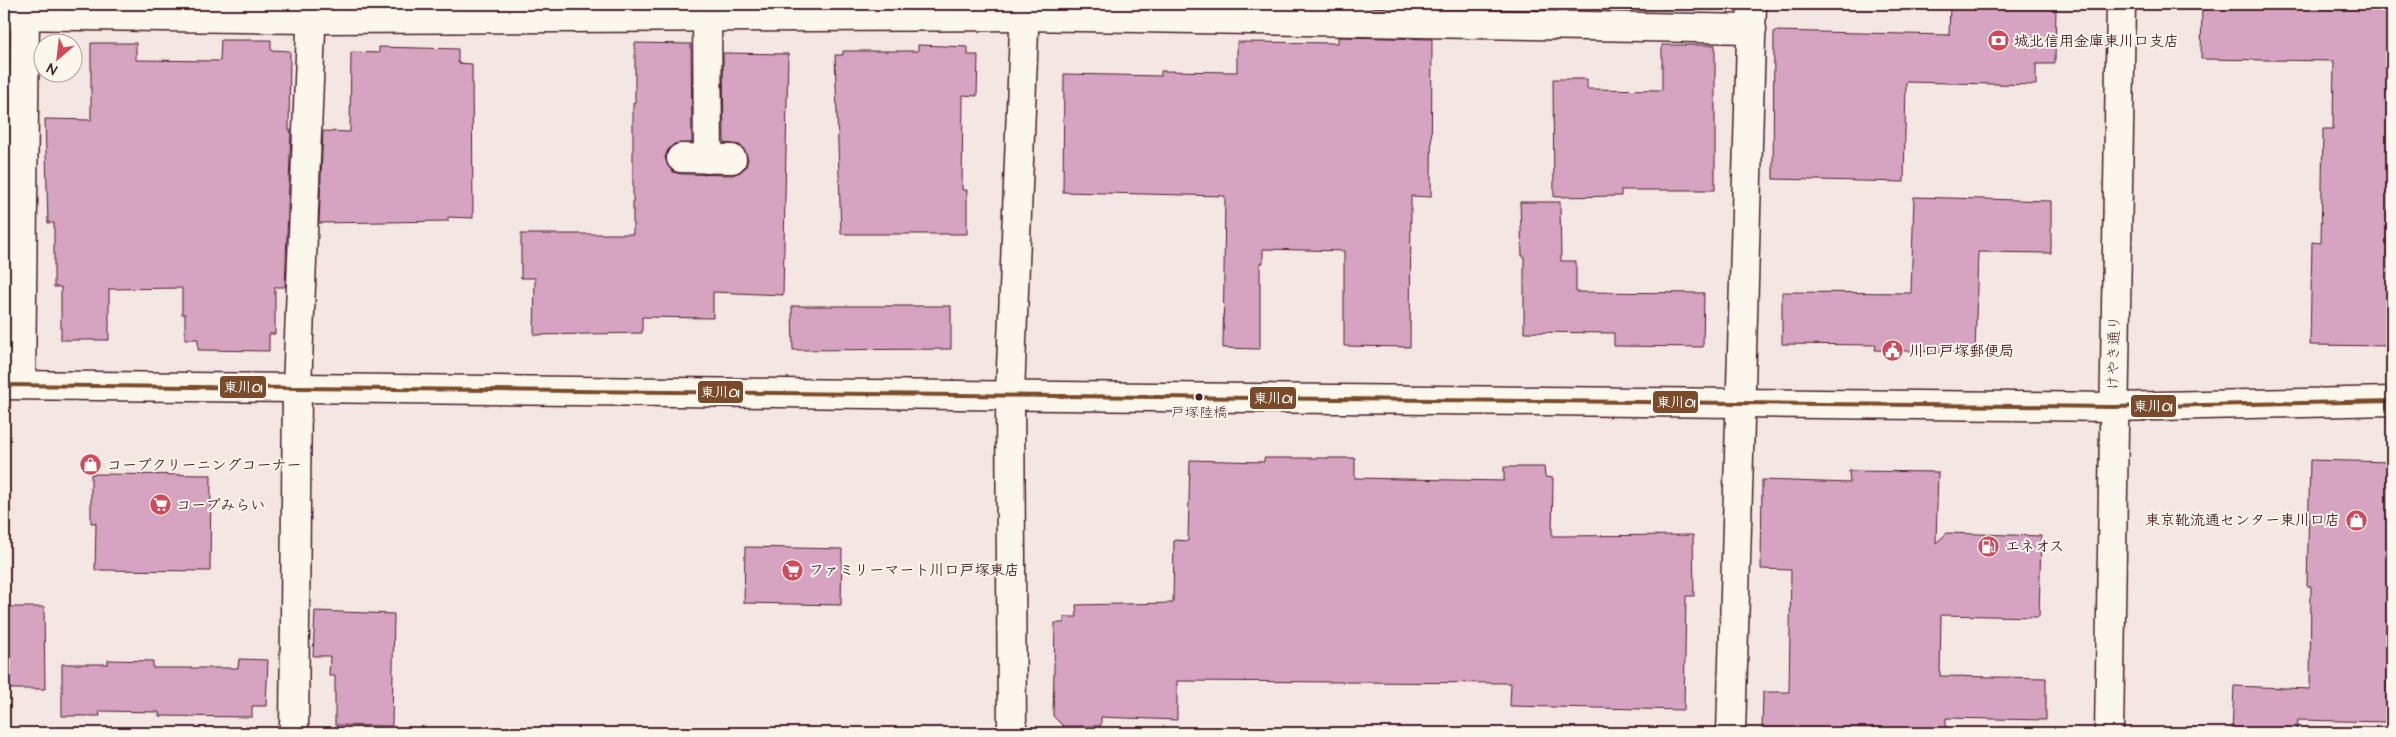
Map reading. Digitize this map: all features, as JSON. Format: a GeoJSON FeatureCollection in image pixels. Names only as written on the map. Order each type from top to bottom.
{"type":"FeatureCollection","features":[{"type":"Feature","properties":{"kind":"street","name":"けやき通り"},"geometry":{"type":"LineString","coordinates":[[2109,733],[2121,4]]}},
{"type":"Feature","properties":{"kind":"street"},"geometry":{"type":"LineString","coordinates":[[1732,733],[1741,402],[1752,16],[1025,10],[707,18],[311,12],[14,15],[13,385],[1010,394],[1741,402],[2113,407],[2392,401]]}},
{"type":"Feature","properties":{"kind":"street"},"geometry":{"type":"LineString","coordinates":[[1012,733],[1010,394],[1025,10]]}},
{"type":"Feature","properties":{"kind":"street"},"geometry":{"type":"LineString","coordinates":[[294,733],[297,388],[311,12]]}},
{"type":"Feature","properties":{"kind":"street"},"geometry":{"type":"LineString","coordinates":[[682,158],[720,159],[707,18]]}},
{"type":"Feature","properties":{"kind":"building"},"geometry":{"type":"Polygon","coordinates":[[[1338,4],[1432,4],[1432,8],[1338,6],[1338,4]]]}},
{"type":"Feature","properties":{"kind":"building"},"geometry":{"type":"Polygon","coordinates":[[[1950,4],[2056,4],[2055,64],[2036,64],[2036,85],[1906,82],[1904,182],[1773,179],[1774,31],[1949,35],[1950,4]]]}},
{"type":"Feature","properties":{"kind":"building"},"geometry":{"type":"Polygon","coordinates":[[[2202,4],[2392,4],[2392,346],[2310,345],[2312,242],[2321,243],[2323,129],[2333,129],[2334,61],[2201,59],[2202,4]]]}},
{"type":"Feature","properties":{"kind":"building"},"geometry":{"type":"Polygon","coordinates":[[[1338,37],[1432,39],[1431,197],[1411,196],[1410,347],[1344,346],[1344,251],[1263,249],[1263,263],[1260,263],[1260,349],[1223,348],[1225,196],[1063,192],[1064,74],[1161,76],[1161,71],[1237,72],[1237,42],[1338,43],[1338,37]]]}},
{"type":"Feature","properties":{"kind":"building"},"geometry":{"type":"Polygon","coordinates":[[[221,40],[271,40],[271,50],[290,51],[289,130],[291,130],[285,287],[275,287],[275,334],[269,334],[269,351],[198,350],[198,339],[185,339],[185,314],[182,314],[182,288],[109,289],[109,340],[61,340],[61,287],[54,287],[54,223],[48,223],[45,119],[91,120],[91,43],[136,43],[136,60],[220,61],[221,40]]]}},
{"type":"Feature","properties":{"kind":"building"},"geometry":{"type":"Polygon","coordinates":[[[635,43],[691,44],[692,143],[674,144],[668,150],[665,157],[668,166],[673,172],[681,174],[732,175],[746,167],[748,159],[740,145],[724,143],[723,53],[788,54],[783,295],[713,292],[713,318],[642,317],[642,333],[534,335],[535,278],[521,278],[521,234],[633,234],[635,43]]]}},
{"type":"Feature","properties":{"kind":"building"},"geometry":{"type":"Polygon","coordinates":[[[918,45],[968,47],[968,55],[978,55],[977,96],[963,95],[962,190],[967,190],[967,234],[841,234],[835,55],[843,55],[843,51],[918,51],[918,45]]]}},
{"type":"Feature","properties":{"kind":"building"},"geometry":{"type":"Polygon","coordinates":[[[1662,45],[1715,45],[1715,190],[1621,190],[1621,196],[1554,197],[1553,79],[1587,79],[1587,89],[1662,90],[1662,45]]]}},
{"type":"Feature","properties":{"kind":"building"},"geometry":{"type":"Polygon","coordinates":[[[379,47],[458,49],[458,63],[472,64],[473,218],[448,217],[448,221],[319,223],[323,131],[350,132],[351,52],[379,53],[379,47]]]}},
{"type":"Feature","properties":{"kind":"building"},"geometry":{"type":"Polygon","coordinates":[[[1914,197],[2051,201],[2051,253],[1978,252],[1975,353],[1875,350],[1876,345],[1782,344],[1782,292],[1911,293],[1914,197]]]}},
{"type":"Feature","properties":{"kind":"building"},"geometry":{"type":"Polygon","coordinates":[[[1520,202],[1560,202],[1561,261],[1576,261],[1576,292],[1704,293],[1703,347],[1614,346],[1614,333],[1524,332],[1524,256],[1522,256],[1520,202]]]}},
{"type":"Feature","properties":{"kind":"building"},"geometry":{"type":"Polygon","coordinates":[[[792,306],[951,306],[951,349],[793,350],[792,306]]]}},
{"type":"Feature","properties":{"kind":"building"},"geometry":{"type":"Polygon","coordinates":[[[1264,458],[1355,458],[1355,478],[1504,481],[1504,467],[1544,467],[1545,477],[1553,478],[1552,536],[1693,535],[1694,596],[1686,596],[1684,710],[1510,706],[1511,683],[1177,681],[1177,720],[1101,717],[1101,726],[1063,726],[1053,716],[1055,623],[1064,623],[1064,617],[1077,617],[1076,605],[1173,603],[1174,540],[1188,541],[1190,460],[1264,462],[1264,458]]]}},
{"type":"Feature","properties":{"kind":"building"},"geometry":{"type":"Polygon","coordinates":[[[2310,460],[2392,462],[2392,588],[2387,588],[2386,722],[2298,720],[2297,733],[2232,733],[2234,686],[2310,689],[2311,586],[2307,586],[2310,460]]]}},
{"type":"Feature","properties":{"kind":"building"},"geometry":{"type":"Polygon","coordinates":[[[1849,471],[1938,472],[1936,543],[1947,533],[2041,536],[2039,617],[1941,615],[1940,676],[2046,678],[2046,720],[1946,718],[1946,733],[1762,733],[1763,692],[1789,692],[1791,570],[1761,569],[1762,480],[1850,483],[1849,471]]]}},
{"type":"Feature","properties":{"kind":"building"},"geometry":{"type":"Polygon","coordinates":[[[91,474],[211,475],[210,571],[95,570],[96,523],[91,523],[91,474]]]}},
{"type":"Feature","properties":{"kind":"building"},"geometry":{"type":"Polygon","coordinates":[[[745,547],[842,549],[841,605],[744,603],[745,547]]]}},
{"type":"Feature","properties":{"kind":"building"},"geometry":{"type":"Polygon","coordinates":[[[4,607],[44,607],[45,689],[4,689],[4,607]]]}},
{"type":"Feature","properties":{"kind":"building"},"geometry":{"type":"Polygon","coordinates":[[[315,611],[394,614],[392,726],[335,725],[335,676],[329,676],[330,656],[313,656],[315,611]]]}},
{"type":"Feature","properties":{"kind":"building"},"geometry":{"type":"Polygon","coordinates":[[[239,659],[268,660],[266,706],[252,706],[252,717],[159,716],[159,712],[99,711],[100,716],[62,716],[62,664],[108,664],[108,660],[153,661],[153,668],[238,668],[239,659]]]}},
{"type":"Feature","properties":{"kind":"transit line","name":"東川01"},"geometry":{"type":"LineString","coordinates":[[4,385],[2113,407],[2392,401]]}},
{"type":"Feature","properties":{"kind":"place","name":"城北信用金庫東川口支店"},"geometry":{"type":"Point","coordinates":[1998,41]}},
{"type":"Feature","properties":{"kind":"place","name":"川口戸塚郵便局"},"geometry":{"type":"Point","coordinates":[1893,351]}},
{"type":"Feature","properties":{"kind":"place","name":"戸塚陸橋"},"geometry":{"type":"Point","coordinates":[1199,397]}},
{"type":"Feature","properties":{"kind":"place","name":"コープクリーニングコーナー"},"geometry":{"type":"Point","coordinates":[91,465]}},
{"type":"Feature","properties":{"kind":"place","name":"コープみらい"},"geometry":{"type":"Point","coordinates":[160,505]}},
{"type":"Feature","properties":{"kind":"place","name":"東京靴流通センター東川口店"},"geometry":{"type":"Point","coordinates":[2356,520]}},
{"type":"Feature","properties":{"kind":"place","name":"エネオス"},"geometry":{"type":"Point","coordinates":[1989,546]}},
{"type":"Feature","properties":{"kind":"place","name":"ファミリーマート川口戸塚東店"},"geometry":{"type":"Point","coordinates":[793,570]}}]}
